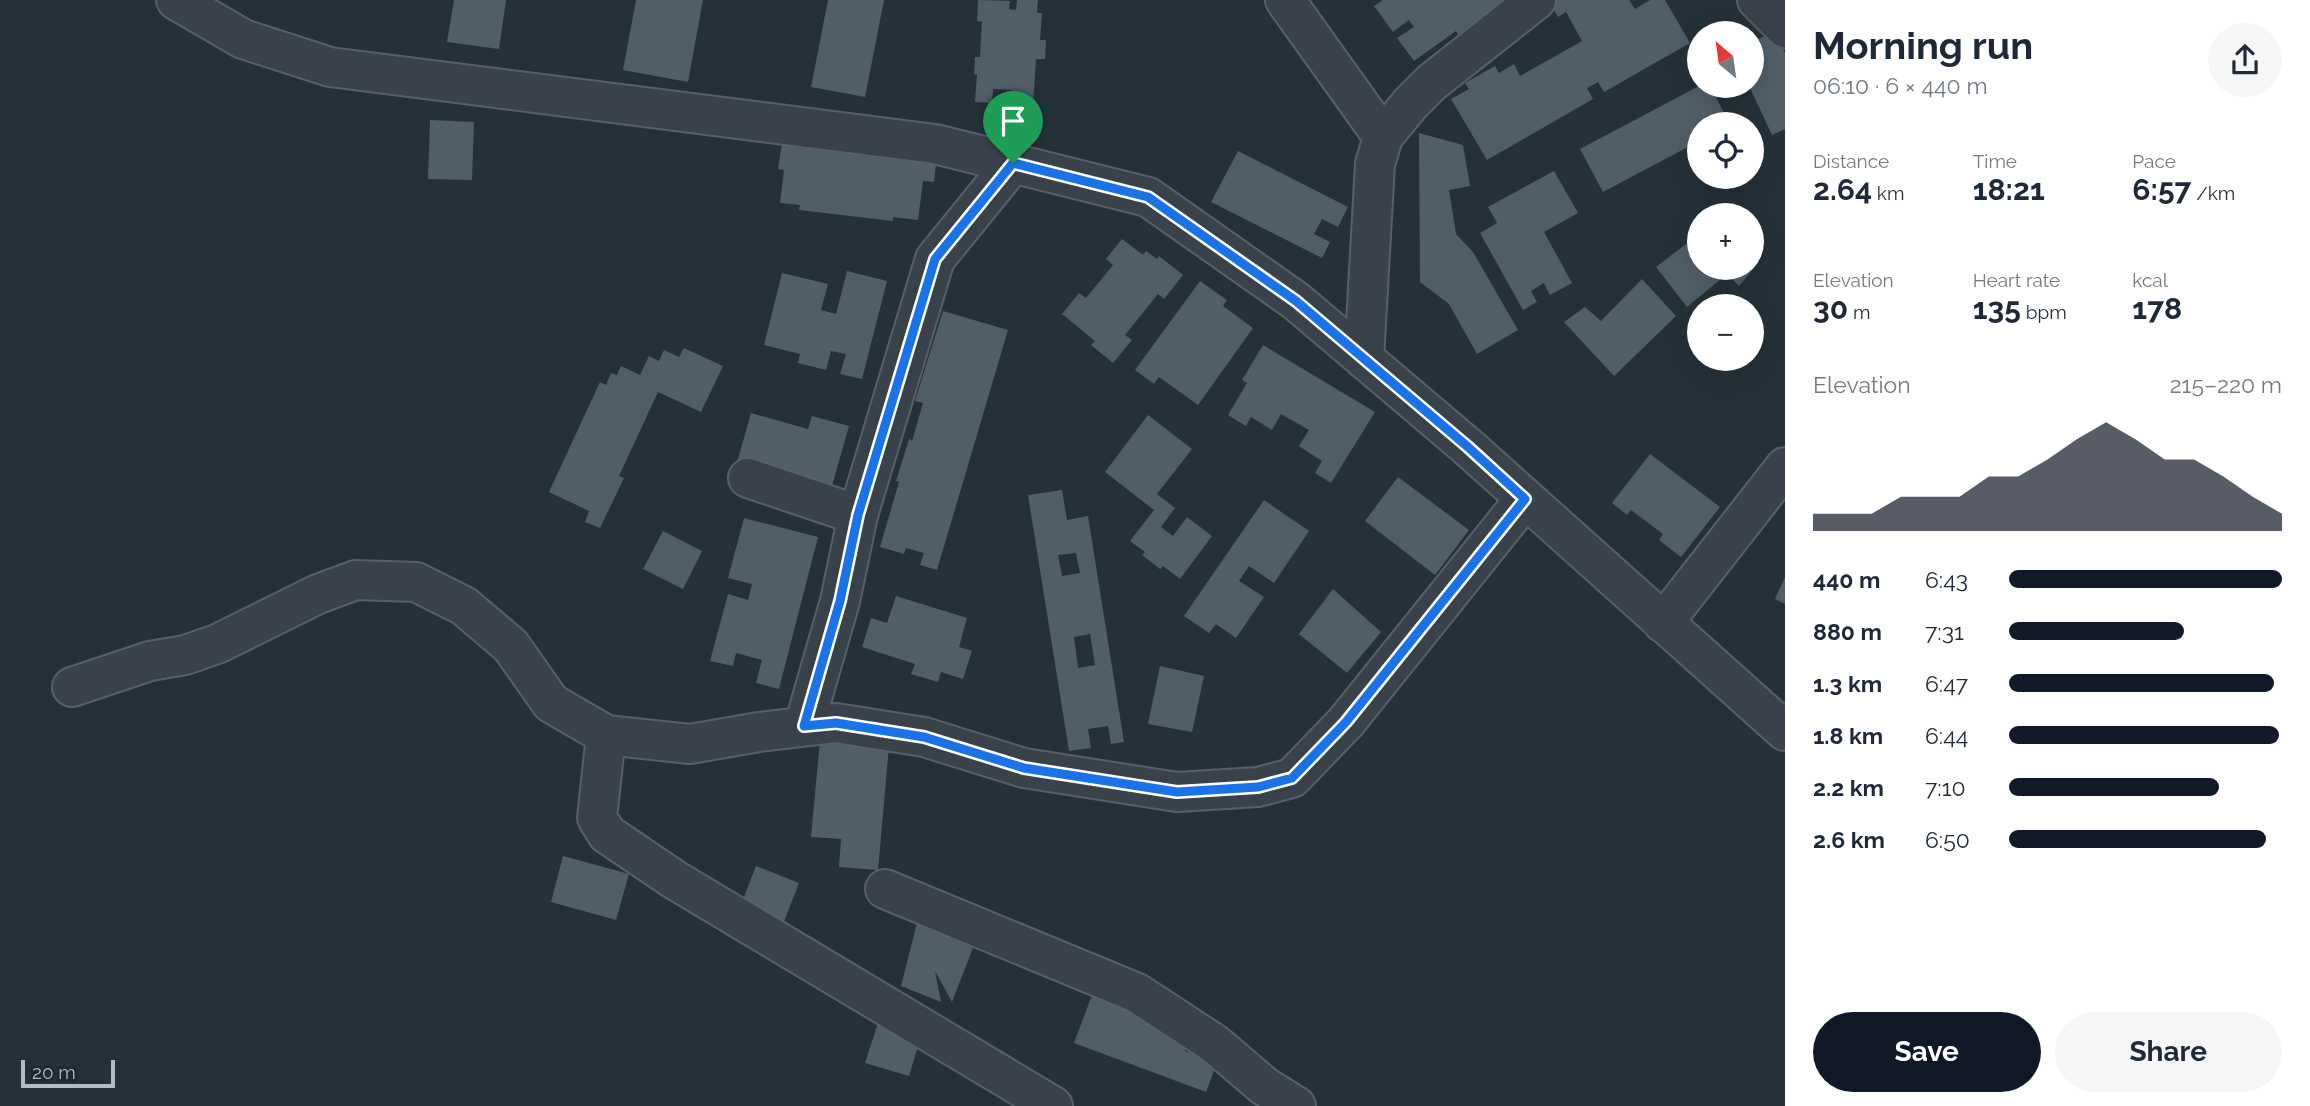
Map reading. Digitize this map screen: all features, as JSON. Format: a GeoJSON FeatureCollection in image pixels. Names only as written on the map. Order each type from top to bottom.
{"type":"FeatureCollection","features":[{"type":"Feature","properties":{"kind":"street"},"geometry":{"type":"LineString","coordinates":[[176,0],[243,39],[330,67],[935,144],[1148,197],[1296,301],[1525,499],[1785,731]]}},
{"type":"Feature","properties":{"kind":"street"},"geometry":{"type":"LineString","coordinates":[[1285,0],[1383,136]]}},
{"type":"Feature","properties":{"kind":"street"},"geometry":{"type":"LineString","coordinates":[[1364,359],[1375,164],[1383,136],[1433,82],[1536,0]]}},
{"type":"Feature","properties":{"kind":"street"},"geometry":{"type":"LineString","coordinates":[[1757,0],[1762,8],[1785,28]]}},
{"type":"Feature","properties":{"kind":"street"},"geometry":{"type":"LineString","coordinates":[[804,726],[840,601],[858,515],[935,259],[1013,163]]}},
{"type":"Feature","properties":{"kind":"street"},"geometry":{"type":"LineString","coordinates":[[1663,622],[1785,467]]}},
{"type":"Feature","properties":{"kind":"street"},"geometry":{"type":"LineString","coordinates":[[748,478],[858,515]]}},
{"type":"Feature","properties":{"kind":"street"},"geometry":{"type":"LineString","coordinates":[[72,687],[150,661],[184,655],[216,644],[318,594],[356,580],[416,582],[464,606],[512,646],[551,703],[606,735],[690,744],[836,723],[924,737],[1024,768],[1177,792],[1258,787],[1292,778],[1346,722],[1525,499]]}},
{"type":"Feature","properties":{"kind":"street"},"geometry":{"type":"LineString","coordinates":[[606,735],[597,818],[607,834],[675,880],[1053,1106]]}},
{"type":"Feature","properties":{"kind":"street"},"geometry":{"type":"LineString","coordinates":[[885,889],[1137,993],[1215,1044],[1264,1086],[1296,1106]]}},
{"type":"Feature","properties":{"kind":"building"},"geometry":{"type":"Polygon","coordinates":[[[454,0],[506,0],[499,49],[447,42],[454,0]]]}},
{"type":"Feature","properties":{"kind":"building"},"geometry":{"type":"Polygon","coordinates":[[[636,0],[703,0],[688,82],[623,70],[636,0]]]}},
{"type":"Feature","properties":{"kind":"building"},"geometry":{"type":"Polygon","coordinates":[[[828,0],[884,0],[865,97],[811,87],[828,0]]]}},
{"type":"Feature","properties":{"kind":"building"},"geometry":{"type":"Polygon","coordinates":[[[978,0],[1010,1],[1009,9],[1016,10],[1017,0],[1038,0],[1037,13],[1042,13],[1040,40],[1046,40],[1045,59],[1036,59],[1033,105],[1012,104],[1012,90],[993,89],[992,103],[975,102],[975,57],[980,57],[982,22],[977,21],[978,0]]]}},
{"type":"Feature","properties":{"kind":"building"},"geometry":{"type":"Polygon","coordinates":[[[1383,0],[1502,0],[1505,4],[1459,36],[1456,31],[1414,61],[1397,38],[1414,27],[1409,20],[1393,32],[1374,6],[1383,0]]]}},
{"type":"Feature","properties":{"kind":"building"},"geometry":{"type":"Polygon","coordinates":[[[1548,0],[1629,0],[1635,9],[1650,0],[1665,0],[1687,38],[1687,45],[1604,92],[1598,82],[1587,88],[1593,99],[1487,160],[1451,99],[1469,89],[1465,83],[1495,66],[1499,73],[1514,64],[1520,76],[1582,41],[1566,12],[1558,17],[1548,0]]]}},
{"type":"Feature","properties":{"kind":"building"},"geometry":{"type":"Polygon","coordinates":[[[1775,31],[1785,53],[1785,129],[1772,135],[1764,112],[1761,112],[1755,98],[1764,98],[1764,36],[1775,31]]]}},
{"type":"Feature","properties":{"kind":"building"},"geometry":{"type":"Polygon","coordinates":[[[1687,92],[1687,98],[1716,98],[1724,112],[1687,112],[1687,148],[1603,192],[1580,149],[1687,92]]]}},
{"type":"Feature","properties":{"kind":"building"},"geometry":{"type":"Polygon","coordinates":[[[430,120],[474,122],[472,180],[428,179],[430,120]]]}},
{"type":"Feature","properties":{"kind":"building"},"geometry":{"type":"Polygon","coordinates":[[[1419,133],[1463,145],[1470,186],[1449,190],[1456,234],[1473,252],[1518,330],[1477,354],[1449,304],[1420,282],[1419,133]]]}},
{"type":"Feature","properties":{"kind":"building"},"geometry":{"type":"Polygon","coordinates":[[[783,137],[937,155],[934,182],[923,181],[918,220],[893,217],[893,221],[799,210],[800,205],[780,203],[784,170],[778,169],[783,137]]]}},
{"type":"Feature","properties":{"kind":"building"},"geometry":{"type":"Polygon","coordinates":[[[1238,151],[1348,207],[1338,227],[1322,219],[1314,234],[1330,242],[1322,258],[1211,202],[1238,151]]]}},
{"type":"Feature","properties":{"kind":"building"},"geometry":{"type":"Polygon","coordinates":[[[1554,171],[1578,213],[1544,232],[1572,283],[1550,295],[1544,283],[1531,291],[1537,302],[1523,310],[1480,233],[1497,223],[1488,207],[1554,171]]]}},
{"type":"Feature","properties":{"kind":"building"},"geometry":{"type":"Polygon","coordinates":[[[1122,239],[1143,255],[1146,251],[1157,259],[1159,256],[1183,275],[1164,299],[1158,294],[1125,335],[1132,340],[1113,363],[1091,345],[1095,341],[1062,314],[1079,293],[1086,298],[1113,265],[1106,259],[1122,239]]]}},
{"type":"Feature","properties":{"kind":"building"},"geometry":{"type":"Polygon","coordinates":[[[1687,243],[1687,280],[1720,280],[1703,294],[1687,294],[1687,307],[1656,267],[1687,243]]]}},
{"type":"Feature","properties":{"kind":"building"},"geometry":{"type":"Polygon","coordinates":[[[847,271],[887,281],[862,379],[840,374],[846,354],[831,351],[826,370],[798,363],[800,354],[764,345],[782,273],[828,284],[821,310],[836,314],[847,271]]]}},
{"type":"Feature","properties":{"kind":"building"},"geometry":{"type":"Polygon","coordinates":[[[1642,279],[1676,316],[1614,376],[1564,322],[1585,307],[1601,321],[1642,279]]]}},
{"type":"Feature","properties":{"kind":"building"},"geometry":{"type":"Polygon","coordinates":[[[1733,280],[1744,280],[1739,286],[1733,280]]]}},
{"type":"Feature","properties":{"kind":"building"},"geometry":{"type":"Polygon","coordinates":[[[1200,281],[1227,300],[1223,306],[1253,328],[1198,405],[1159,377],[1154,384],[1135,370],[1200,281]]]}},
{"type":"Feature","properties":{"kind":"building"},"geometry":{"type":"Polygon","coordinates":[[[943,311],[1008,330],[937,570],[920,565],[924,553],[906,548],[904,554],[880,547],[899,482],[896,481],[923,403],[915,401],[943,311]]]}},
{"type":"Feature","properties":{"kind":"building"},"geometry":{"type":"Polygon","coordinates":[[[1263,345],[1375,412],[1331,483],[1315,473],[1322,461],[1299,446],[1309,430],[1281,414],[1272,430],[1251,417],[1246,426],[1228,415],[1247,383],[1242,380],[1263,345]]]}},
{"type":"Feature","properties":{"kind":"building"},"geometry":{"type":"Polygon","coordinates":[[[684,348],[723,366],[701,412],[658,392],[619,476],[624,478],[600,528],[585,522],[589,511],[549,492],[600,382],[606,385],[611,373],[617,375],[621,366],[640,375],[649,356],[659,361],[664,350],[679,357],[684,348]]]}},
{"type":"Feature","properties":{"kind":"building"},"geometry":{"type":"Polygon","coordinates":[[[751,413],[808,429],[812,416],[849,426],[830,493],[736,466],[751,413]]]}},
{"type":"Feature","properties":{"kind":"building"},"geometry":{"type":"Polygon","coordinates":[[[1148,415],[1192,449],[1157,494],[1175,508],[1161,527],[1173,536],[1187,517],[1212,536],[1180,579],[1163,566],[1160,569],[1142,555],[1145,552],[1130,541],[1154,510],[1105,472],[1148,415]]]}},
{"type":"Feature","properties":{"kind":"building"},"geometry":{"type":"Polygon","coordinates":[[[1650,454],[1720,507],[1681,557],[1659,540],[1663,534],[1631,510],[1627,515],[1612,503],[1650,454]]]}},
{"type":"Feature","properties":{"kind":"building"},"geometry":{"type":"Polygon","coordinates":[[[1398,477],[1469,530],[1435,575],[1365,521],[1398,477]]]}},
{"type":"Feature","properties":{"kind":"building"},"geometry":{"type":"Polygon","coordinates":[[[1062,490],[1067,520],[1088,516],[1124,742],[1111,744],[1108,726],[1088,729],[1091,748],[1069,751],[1028,495],[1062,490]],[[1076,553],[1058,555],[1062,576],[1080,573],[1076,553]],[[1090,634],[1074,637],[1078,668],[1095,665],[1090,634]]]}},
{"type":"Feature","properties":{"kind":"building"},"geometry":{"type":"Polygon","coordinates":[[[1264,500],[1309,531],[1274,583],[1249,566],[1239,581],[1264,597],[1236,638],[1216,624],[1209,633],[1184,616],[1264,500]]]}},
{"type":"Feature","properties":{"kind":"building"},"geometry":{"type":"Polygon","coordinates":[[[744,518],[818,537],[779,689],[756,683],[762,660],[736,653],[733,666],[710,661],[728,594],[748,600],[752,584],[728,578],[744,518]]]}},
{"type":"Feature","properties":{"kind":"building"},"geometry":{"type":"Polygon","coordinates":[[[663,531],[702,551],[683,589],[643,569],[663,531]]]}},
{"type":"Feature","properties":{"kind":"building"},"geometry":{"type":"Polygon","coordinates":[[[1785,577],[1785,604],[1775,599],[1785,577]]]}},
{"type":"Feature","properties":{"kind":"building"},"geometry":{"type":"Polygon","coordinates":[[[1333,589],[1381,632],[1347,673],[1299,634],[1333,589]]]}},
{"type":"Feature","properties":{"kind":"building"},"geometry":{"type":"Polygon","coordinates":[[[896,596],[967,618],[959,647],[972,651],[963,679],[941,672],[938,682],[911,674],[915,664],[862,647],[871,618],[887,623],[896,596]]]}},
{"type":"Feature","properties":{"kind":"building"},"geometry":{"type":"Polygon","coordinates":[[[1160,666],[1204,676],[1192,732],[1148,724],[1160,666]]]}},
{"type":"Feature","properties":{"kind":"building"},"geometry":{"type":"Polygon","coordinates":[[[820,740],[889,746],[878,870],[839,867],[841,839],[811,837],[820,740]]]}},
{"type":"Feature","properties":{"kind":"building"},"geometry":{"type":"Polygon","coordinates":[[[563,856],[629,874],[616,920],[551,902],[563,856]]]}},
{"type":"Feature","properties":{"kind":"building"},"geometry":{"type":"Polygon","coordinates":[[[756,866],[799,883],[783,924],[740,907],[756,866]]]}},
{"type":"Feature","properties":{"kind":"building"},"geometry":{"type":"Polygon","coordinates":[[[918,919],[976,940],[952,1002],[935,971],[941,1002],[901,986],[918,919]]]}},
{"type":"Feature","properties":{"kind":"building"},"geometry":{"type":"Polygon","coordinates":[[[1092,995],[1192,1032],[1185,1051],[1217,1063],[1206,1092],[1074,1043],[1092,995]]]}},
{"type":"Feature","properties":{"kind":"building"},"geometry":{"type":"Polygon","coordinates":[[[879,1020],[922,1033],[909,1076],[865,1063],[879,1020]]]}},
{"type":"Feature","properties":{"kind":"route"},"geometry":{"type":"LineString","coordinates":[[1013,163],[1148,197],[1296,301],[1525,499],[1346,722],[1292,778],[1258,787],[1177,792],[1024,768],[924,737],[836,723],[804,726],[840,601],[858,515],[935,259],[1013,163]]}}]}
